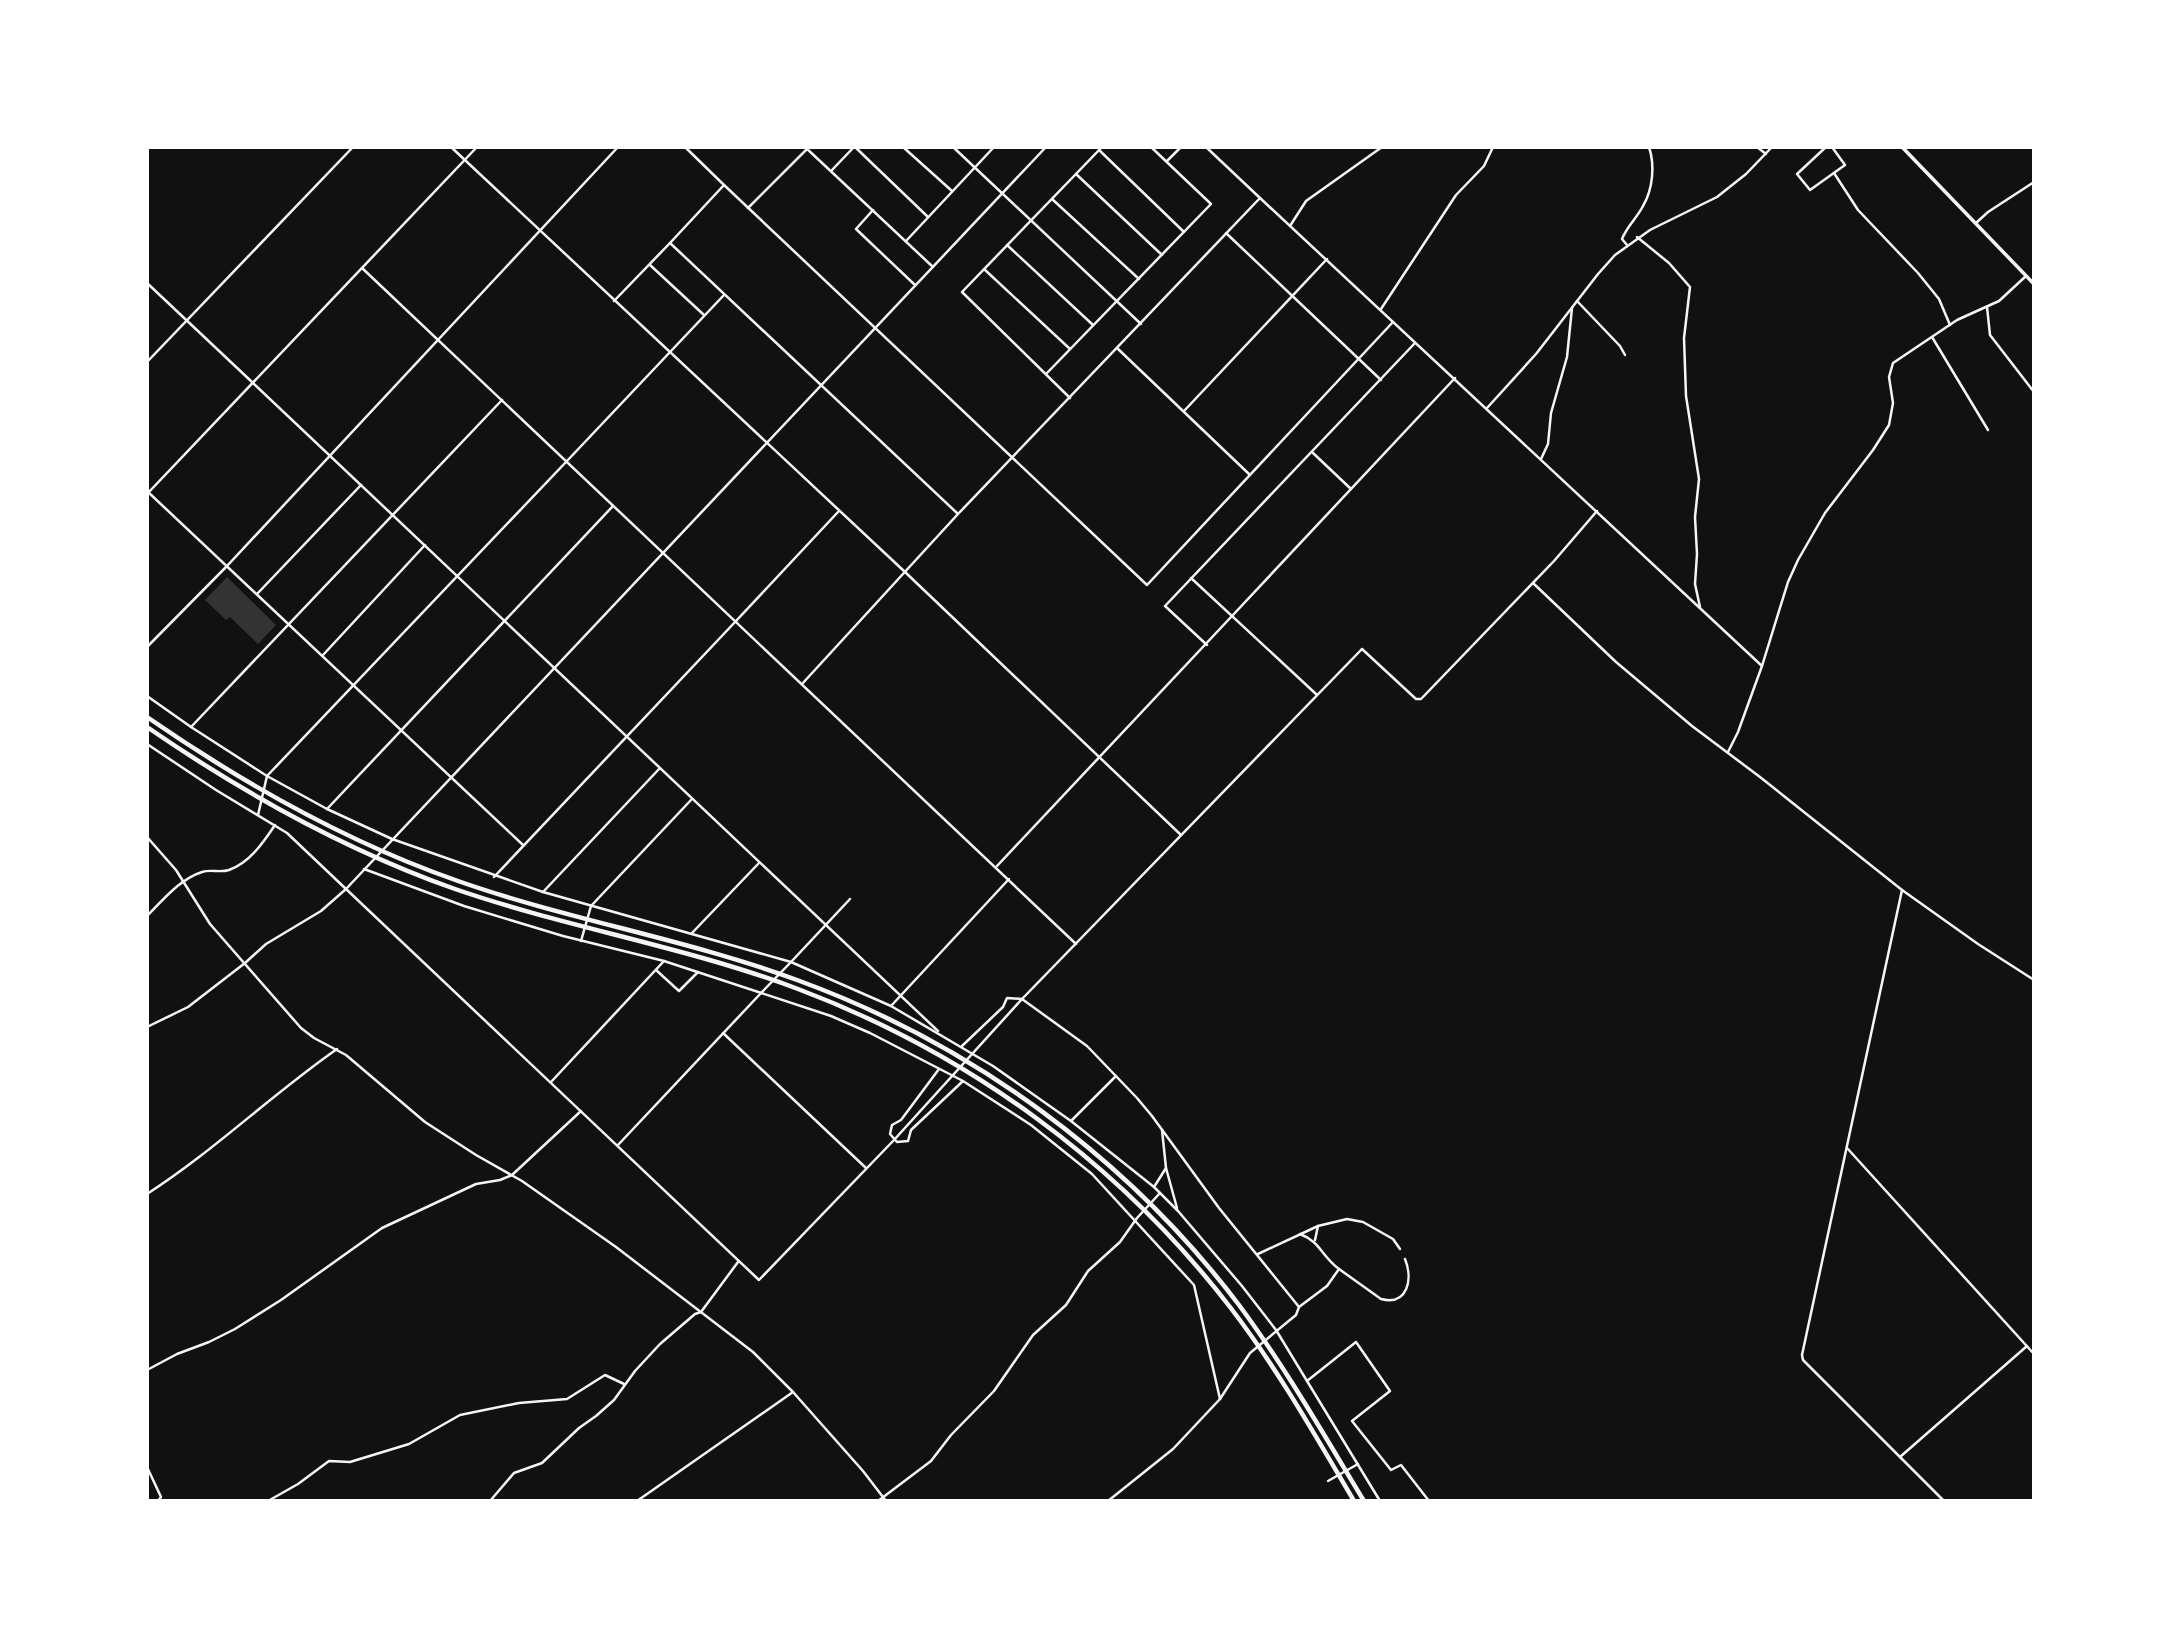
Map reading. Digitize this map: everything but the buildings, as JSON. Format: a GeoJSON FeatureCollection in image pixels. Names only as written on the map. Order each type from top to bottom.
{"type":"FeatureCollection","features":[{"type":"Feature","properties":{"kind":"highway"},"geometry":{"type":"LineString","coordinates":[[147,717],[290,807],[400,859],[460,882],[796,979],[877,1013],[982,1071],[1075,1136],[1190,1246],[1274,1355],[1364,1501]]}},
{"type":"Feature","properties":{"kind":"highway"},"geometry":{"type":"LineString","coordinates":[[147,727],[200,763],[286,814],[397,867],[457,890],[794,987],[905,1036],[988,1085],[1043,1122],[1094,1163],[1184,1252],[1229,1306],[1268,1360],[1354,1501]]}},
{"type":"Feature","properties":{"kind":"main road"},"geometry":{"type":"LineString","coordinates":[[1902,147],[2034,284]]}},
{"type":"Feature","properties":{"kind":"street"},"geometry":{"type":"LineString","coordinates":[[147,362],[353,147]]}},
{"type":"Feature","properties":{"kind":"street"},"geometry":{"type":"LineString","coordinates":[[451,147],[1181,835]]}},
{"type":"Feature","properties":{"kind":"street"},"geometry":{"type":"LineString","coordinates":[[477,147],[148,493],[523,845]]}},
{"type":"Feature","properties":{"kind":"street"},"geometry":{"type":"LineString","coordinates":[[147,648],[331,456],[437,338],[618,147]]}},
{"type":"Feature","properties":{"kind":"street"},"geometry":{"type":"LineString","coordinates":[[685,147],[1147,585],[1394,321]]}},
{"type":"Feature","properties":{"kind":"street"},"geometry":{"type":"LineString","coordinates":[[831,171],[854,147],[928,217]]}},
{"type":"Feature","properties":{"kind":"street"},"geometry":{"type":"LineString","coordinates":[[903,147],[952,191]]}},
{"type":"Feature","properties":{"kind":"street"},"geometry":{"type":"LineString","coordinates":[[953,147],[1141,324]]}},
{"type":"Feature","properties":{"kind":"street"},"geometry":{"type":"LineString","coordinates":[[906,241],[994,147]]}},
{"type":"Feature","properties":{"kind":"street"},"geometry":{"type":"LineString","coordinates":[[147,1027],[180,1012],[275,937],[321,911],[346,889],[1046,147]]}},
{"type":"Feature","properties":{"kind":"street"},"geometry":{"type":"LineString","coordinates":[[1046,374],[1211,204],[1152,147]]}},
{"type":"Feature","properties":{"kind":"street"},"geometry":{"type":"LineString","coordinates":[[1167,161],[1181,147]]}},
{"type":"Feature","properties":{"kind":"street"},"geometry":{"type":"LineString","coordinates":[[1206,147],[1762,666]]}},
{"type":"Feature","properties":{"kind":"street"},"geometry":{"type":"LineString","coordinates":[[1290,226],[1306,201],[1382,147]]}},
{"type":"Feature","properties":{"kind":"street"},"geometry":{"type":"LineString","coordinates":[[1381,309],[1456,195],[1484,166],[1493,147]]}},
{"type":"Feature","properties":{"kind":"street"},"geometry":{"type":"LineString","coordinates":[[1626,245],[1622,239],[1625,231],[1643,207],[1651,185],[1649,147]]}},
{"type":"Feature","properties":{"kind":"street"},"geometry":{"type":"LineString","coordinates":[[1757,147],[1766,155]]}},
{"type":"Feature","properties":{"kind":"street"},"geometry":{"type":"LineString","coordinates":[[1487,408],[1528,365],[1598,274],[1626,245],[1717,197],[1738,182],[1772,147]]}},
{"type":"Feature","properties":{"kind":"street"},"geometry":{"type":"LineString","coordinates":[[1826,147],[1797,174],[1811,190],[1845,165],[1832,147]]}},
{"type":"Feature","properties":{"kind":"street"},"geometry":{"type":"LineString","coordinates":[[748,208],[807,148],[933,267]]}},
{"type":"Feature","properties":{"kind":"street"},"geometry":{"type":"LineString","coordinates":[[1070,398],[961,292],[1100,148],[1184,232]]}},
{"type":"Feature","properties":{"kind":"street"},"geometry":{"type":"LineString","coordinates":[[1834,173],[1858,210],[1932,290],[1950,325]]}},
{"type":"Feature","properties":{"kind":"street"},"geometry":{"type":"LineString","coordinates":[[1076,174],[1161,255]]}},
{"type":"Feature","properties":{"kind":"street"},"geometry":{"type":"LineString","coordinates":[[1976,223],[1988,212],[2034,183]]}},
{"type":"Feature","properties":{"kind":"street"},"geometry":{"type":"LineString","coordinates":[[614,301],[724,185]]}},
{"type":"Feature","properties":{"kind":"street"},"geometry":{"type":"LineString","coordinates":[[802,684],[958,514],[1260,198]]}},
{"type":"Feature","properties":{"kind":"street"},"geometry":{"type":"LineString","coordinates":[[1052,199],[1139,279]]}},
{"type":"Feature","properties":{"kind":"street"},"geometry":{"type":"LineString","coordinates":[[873,210],[856,229],[915,285]]}},
{"type":"Feature","properties":{"kind":"street"},"geometry":{"type":"LineString","coordinates":[[1226,233],[1381,380]]}},
{"type":"Feature","properties":{"kind":"street"},"geometry":{"type":"LineString","coordinates":[[1637,237],[1669,263],[1689,287],[1684,338],[1686,396],[1699,479],[1695,517],[1695,584],[1701,610]]}},
{"type":"Feature","properties":{"kind":"street"},"geometry":{"type":"LineString","coordinates":[[670,243],[958,514]]}},
{"type":"Feature","properties":{"kind":"street"},"geometry":{"type":"LineString","coordinates":[[1007,245],[1093,326]]}},
{"type":"Feature","properties":{"kind":"street"},"geometry":{"type":"LineString","coordinates":[[1184,411],[1327,259]]}},
{"type":"Feature","properties":{"kind":"street"},"geometry":{"type":"LineString","coordinates":[[649,264],[704,315]]}},
{"type":"Feature","properties":{"kind":"street"},"geometry":{"type":"LineString","coordinates":[[362,268],[1076,944]]}},
{"type":"Feature","properties":{"kind":"street"},"geometry":{"type":"LineString","coordinates":[[984,269],[1070,349]]}},
{"type":"Feature","properties":{"kind":"street"},"geometry":{"type":"LineString","coordinates":[[1728,752],[1738,732],[1788,582],[1798,560],[1825,513],[1889,425],[1893,402],[1890,369],[1894,363],[1950,325],[2007,296],[2026,276]]}},
{"type":"Feature","properties":{"kind":"street"},"geometry":{"type":"LineString","coordinates":[[147,283],[938,1031]]}},
{"type":"Feature","properties":{"kind":"street"},"geometry":{"type":"LineString","coordinates":[[258,815],[267,776],[724,295]]}},
{"type":"Feature","properties":{"kind":"street"},"geometry":{"type":"LineString","coordinates":[[1577,301],[1620,346],[1625,355]]}},
{"type":"Feature","properties":{"kind":"street"},"geometry":{"type":"LineString","coordinates":[[1987,307],[1990,335],[2034,392]]}},
{"type":"Feature","properties":{"kind":"street"},"geometry":{"type":"LineString","coordinates":[[1541,459],[1548,444],[1550,413],[1567,357],[1572,308]]}},
{"type":"Feature","properties":{"kind":"street"},"geometry":{"type":"LineString","coordinates":[[1932,337],[1988,430]]}},
{"type":"Feature","properties":{"kind":"street"},"geometry":{"type":"LineString","coordinates":[[1207,645],[1165,606],[1416,342]]}},
{"type":"Feature","properties":{"kind":"street"},"geometry":{"type":"LineString","coordinates":[[1117,348],[1250,475]]}},
{"type":"Feature","properties":{"kind":"street"},"geometry":{"type":"LineString","coordinates":[[996,867],[1455,379]]}},
{"type":"Feature","properties":{"kind":"street"},"geometry":{"type":"LineString","coordinates":[[191,727],[502,400]]}},
{"type":"Feature","properties":{"kind":"street"},"geometry":{"type":"LineString","coordinates":[[1312,452],[1351,489]]}},
{"type":"Feature","properties":{"kind":"street"},"geometry":{"type":"LineString","coordinates":[[257,594],[361,485]]}},
{"type":"Feature","properties":{"kind":"street"},"geometry":{"type":"LineString","coordinates":[[327,809],[613,506]]}},
{"type":"Feature","properties":{"kind":"street"},"geometry":{"type":"LineString","coordinates":[[147,744],[287,832],[760,1280],[894,1140],[1022,999],[1362,649],[1419,700],[1533,583],[1597,511]]}},
{"type":"Feature","properties":{"kind":"street"},"geometry":{"type":"LineString","coordinates":[[494,877],[838,512]]}},
{"type":"Feature","properties":{"kind":"street"},"geometry":{"type":"LineString","coordinates":[[323,655],[425,545]]}},
{"type":"Feature","properties":{"kind":"street"},"geometry":{"type":"LineString","coordinates":[[1191,578],[1316,694]]}},
{"type":"Feature","properties":{"kind":"street"},"geometry":{"type":"LineString","coordinates":[[1533,583],[1637,680],[1902,890],[2034,980]]}},
{"type":"Feature","properties":{"kind":"street"},"geometry":{"type":"LineString","coordinates":[[147,696],[267,776],[390,841],[543,892],[791,962],[891,1006],[962,1046],[1071,1121],[1154,1187],[1178,1211],[1276,1331],[1380,1501]]}},
{"type":"Feature","properties":{"kind":"street"},"geometry":{"type":"LineString","coordinates":[[543,892],[660,768]]}},
{"type":"Feature","properties":{"kind":"street"},"geometry":{"type":"LineString","coordinates":[[581,941],[591,906],[692,799]]}},
{"type":"Feature","properties":{"kind":"street"},"geometry":{"type":"LineString","coordinates":[[147,916],[183,882],[201,872],[225,871],[237,866],[256,852],[275,825]]}},
{"type":"Feature","properties":{"kind":"street"},"geometry":{"type":"LineString","coordinates":[[147,837],[163,853],[210,924],[301,1028],[337,1049],[425,1122],[512,1175],[616,1247],[753,1352],[793,1392],[886,1501]]}},
{"type":"Feature","properties":{"kind":"street"},"geometry":{"type":"LineString","coordinates":[[692,933],[759,863]]}},
{"type":"Feature","properties":{"kind":"street"},"geometry":{"type":"LineString","coordinates":[[365,868],[464,906],[563,936],[664,961],[763,990],[831,1016],[962,1081],[1031,1125],[1092,1174],[1194,1284],[1220,1399]]}},
{"type":"Feature","properties":{"kind":"street"},"geometry":{"type":"LineString","coordinates":[[891,1006],[1009,879]]}},
{"type":"Feature","properties":{"kind":"street"},"geometry":{"type":"LineString","coordinates":[[1902,890],[1808,1322],[1803,1360],[1944,1501]]}},
{"type":"Feature","properties":{"kind":"street"},"geometry":{"type":"LineString","coordinates":[[618,1145],[850,899]]}},
{"type":"Feature","properties":{"kind":"street"},"geometry":{"type":"LineString","coordinates":[[551,1082],[664,961]]}},
{"type":"Feature","properties":{"kind":"street"},"geometry":{"type":"LineString","coordinates":[[656,970],[679,991],[698,972]]}},
{"type":"Feature","properties":{"kind":"street"},"geometry":{"type":"LineString","coordinates":[[962,1046],[1003,1007],[1007,998],[1022,999],[1087,1046],[1162,1130],[1187,1167],[1299,1307]]}},
{"type":"Feature","properties":{"kind":"street"},"geometry":{"type":"LineString","coordinates":[[723,1034],[866,1168]]}},
{"type":"Feature","properties":{"kind":"street"},"geometry":{"type":"LineString","coordinates":[[147,1194],[198,1159],[272,1097],[337,1049]]}},
{"type":"Feature","properties":{"kind":"street"},"geometry":{"type":"LineString","coordinates":[[940,1068],[901,1120],[892,1125],[891,1134],[894,1140],[901,1143],[908,1141],[911,1130],[962,1081]]}},
{"type":"Feature","properties":{"kind":"street"},"geometry":{"type":"LineString","coordinates":[[1071,1121],[1116,1076]]}},
{"type":"Feature","properties":{"kind":"street"},"geometry":{"type":"LineString","coordinates":[[147,1370],[234,1329],[281,1300],[382,1228],[476,1184],[512,1175],[581,1111]]}},
{"type":"Feature","properties":{"kind":"street"},"geometry":{"type":"LineString","coordinates":[[1162,1130],[1166,1168],[1178,1211]]}},
{"type":"Feature","properties":{"kind":"street"},"geometry":{"type":"LineString","coordinates":[[1847,1148],[2034,1354]]}},
{"type":"Feature","properties":{"kind":"street"},"geometry":{"type":"LineString","coordinates":[[1154,1187],[1166,1168]]}},
{"type":"Feature","properties":{"kind":"street"},"geometry":{"type":"LineString","coordinates":[[878,1501],[931,1461],[951,1435],[993,1391],[1033,1335],[1066,1305],[1088,1271],[1119,1242],[1160,1193]]}},
{"type":"Feature","properties":{"kind":"street"},"geometry":{"type":"LineString","coordinates":[[1258,1254],[1318,1226],[1339,1220],[1356,1220],[1393,1239],[1400,1249]]}},
{"type":"Feature","properties":{"kind":"street"},"geometry":{"type":"LineString","coordinates":[[1315,1240],[1318,1226]]}},
{"type":"Feature","properties":{"kind":"street"},"geometry":{"type":"LineString","coordinates":[[1300,1234],[1315,1240],[1327,1260],[1381,1299],[1392,1300],[1405,1293],[1409,1271],[1405,1259]]}},
{"type":"Feature","properties":{"kind":"street"},"geometry":{"type":"LineString","coordinates":[[490,1501],[514,1474],[534,1467],[548,1458],[614,1400],[624,1384],[660,1344],[695,1314],[701,1312],[739,1261]]}},
{"type":"Feature","properties":{"kind":"street"},"geometry":{"type":"LineString","coordinates":[[1108,1501],[1173,1449],[1220,1399],[1250,1353],[1296,1315],[1299,1307],[1327,1286],[1339,1269]]}},
{"type":"Feature","properties":{"kind":"street"},"geometry":{"type":"LineString","coordinates":[[1307,1381],[1356,1342],[1390,1391],[1352,1421],[1391,1470],[1401,1465],[1429,1501]]}},
{"type":"Feature","properties":{"kind":"street"},"geometry":{"type":"LineString","coordinates":[[1900,1457],[2027,1346]]}},
{"type":"Feature","properties":{"kind":"street"},"geometry":{"type":"LineString","coordinates":[[268,1501],[298,1484],[329,1461],[350,1462],[409,1444],[460,1415],[519,1403],[567,1399],[605,1375],[624,1384]]}},
{"type":"Feature","properties":{"kind":"street"},"geometry":{"type":"LineString","coordinates":[[637,1501],[793,1392]]}},
{"type":"Feature","properties":{"kind":"street"},"geometry":{"type":"LineString","coordinates":[[1328,1481],[1356,1465]]}},
{"type":"Feature","properties":{"kind":"street"},"geometry":{"type":"LineString","coordinates":[[147,1467],[161,1497],[158,1501]]}},
{"type":"Feature","properties":{"kind":"shaded area"},"geometry":{"type":"Polygon","coordinates":[[[227,577],[276,625],[258,644],[230,617],[226,620],[205,600],[227,577]]]}}]}
